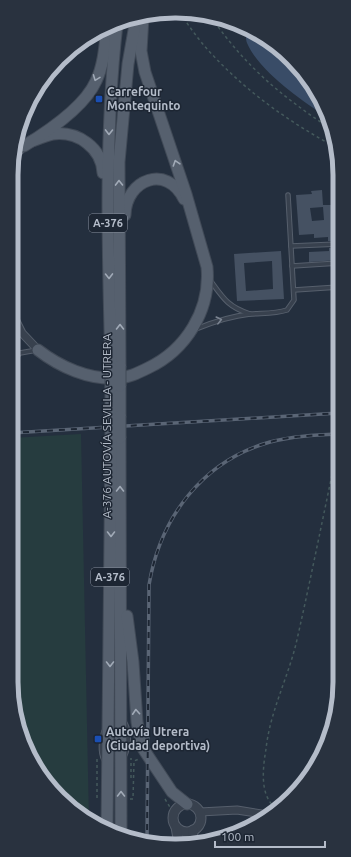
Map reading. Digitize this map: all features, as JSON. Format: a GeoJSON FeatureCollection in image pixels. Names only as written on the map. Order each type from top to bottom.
{"type":"FeatureCollection","features":[{"type":"Feature","properties":{"kind":"main road"},"geometry":{"type":"LineString","coordinates":[[38,350],[56,362],[77,371],[96,377],[117,378],[140,372],[165,358],[180,346],[190,332],[203,307],[208,278],[202,245],[145,72],[140,51],[147,21]]}},
{"type":"Feature","properties":{"kind":"main road","name":"A-376 AUTOVÍA SEVILLA - UTRERA"},"geometry":{"type":"LineString","coordinates":[[121,829],[121,598],[115,416],[115,367],[120,276],[119,162],[128,64],[135,23]]}},
{"type":"Feature","properties":{"kind":"main road","name":"A-376 AUTOVÍA SEVILLA - UTRERA"},"geometry":{"type":"LineString","coordinates":[[115,367],[108,249],[112,79],[117,29]]}},
{"type":"Feature","properties":{"kind":"main road"},"geometry":{"type":"LineString","coordinates":[[110,32],[109,44],[112,79]]}},
{"type":"Feature","properties":{"kind":"main road"},"geometry":{"type":"LineString","coordinates":[[24,146],[85,99],[96,81],[103,54],[106,34]]}},
{"type":"Feature","properties":{"kind":"main road"},"geometry":{"type":"LineString","coordinates":[[24,146],[53,134],[71,136],[87,142],[99,156],[103,169],[108,249]]}},
{"type":"Feature","properties":{"kind":"main road"},"geometry":{"type":"LineString","coordinates":[[120,276],[123,257],[125,208],[129,196],[136,187],[148,180],[167,181],[179,190],[191,213]]}},
{"type":"Feature","properties":{"kind":"main road","name":"A-376 AUTOVÍA SEVILLA - UTRERA"},"geometry":{"type":"LineString","coordinates":[[107,824],[116,439]]}},
{"type":"Feature","properties":{"kind":"main road"},"geometry":{"type":"LineString","coordinates":[[121,598],[127,617],[136,722],[142,747],[172,792],[186,804]]}},
{"type":"Feature","properties":{"kind":"street"},"geometry":{"type":"LineString","coordinates":[[18,329],[38,350]]}},
{"type":"Feature","properties":{"kind":"street"},"geometry":{"type":"LineString","coordinates":[[179,839],[173,820],[175,811],[182,805],[186,804],[193,806],[200,812],[237,810],[260,814]]}},
{"type":"Feature","properties":{"kind":"street"},"geometry":{"type":"LineString","coordinates":[[176,827],[183,831],[193,830],[200,824],[200,812]]}},
{"type":"Feature","properties":{"kind":"street"},"geometry":{"type":"LineString","coordinates":[[192,838],[193,830]]}},
{"type":"Feature","properties":{"kind":"lane"},"geometry":{"type":"LineString","coordinates":[[190,332],[212,322],[251,314],[277,313],[287,310],[294,300],[288,195]]}},
{"type":"Feature","properties":{"kind":"lane"},"geometry":{"type":"LineString","coordinates":[[291,246],[333,244]]}},
{"type":"Feature","properties":{"kind":"lane"},"geometry":{"type":"LineString","coordinates":[[292,266],[333,263]]}},
{"type":"Feature","properties":{"kind":"lane"},"geometry":{"type":"LineString","coordinates":[[208,278],[225,302],[236,310],[251,314]]}},
{"type":"Feature","properties":{"kind":"lane"},"geometry":{"type":"LineString","coordinates":[[294,290],[333,287]]}},
{"type":"Feature","properties":{"kind":"lane"},"geometry":{"type":"LineString","coordinates":[[18,354],[20,352],[38,350]]}},
{"type":"Feature","properties":{"kind":"path"},"geometry":{"type":"LineString","coordinates":[[184,18],[206,49],[246,88],[290,121],[330,144]]}},
{"type":"Feature","properties":{"kind":"path"},"geometry":{"type":"LineString","coordinates":[[214,23],[229,43],[266,82],[325,125]]}},
{"type":"Feature","properties":{"kind":"path"},"geometry":{"type":"LineString","coordinates":[[272,805],[270,804],[264,786],[266,748],[276,705],[295,646],[333,469]]}},
{"type":"Feature","properties":{"kind":"path"},"geometry":{"type":"LineString","coordinates":[[130,799],[133,799],[134,761],[141,758]]}},
{"type":"Feature","properties":{"kind":"path"},"geometry":{"type":"LineString","coordinates":[[97,759],[97,798]]}},
{"type":"Feature","properties":{"kind":"green space"},"geometry":{"type":"Polygon","coordinates":[[[81,434],[89,813],[64,793],[39,760],[26,732],[19,702],[18,438],[81,434]]]}},
{"type":"Feature","properties":{"kind":"water"},"geometry":{"type":"Polygon","coordinates":[[[246,35],[263,45],[287,64],[306,88],[320,112],[294,94],[271,74],[253,54],[246,39],[246,35]]]}},
{"type":"Feature","properties":{"kind":"building"},"geometry":{"type":"Polygon","coordinates":[[[322,190],[323,205],[331,205],[331,209],[333,209],[333,241],[328,241],[328,237],[314,238],[314,234],[299,235],[296,195],[312,194],[311,191],[322,190]],[[323,207],[310,208],[312,221],[324,220],[323,207]]]}},
{"type":"Feature","properties":{"kind":"building"},"geometry":{"type":"Polygon","coordinates":[[[329,248],[333,248],[333,260],[309,262],[309,252],[329,251],[329,248]]]}},
{"type":"Feature","properties":{"kind":"building"},"geometry":{"type":"Polygon","coordinates":[[[281,251],[284,299],[237,301],[234,254],[281,251]],[[272,261],[244,263],[246,291],[273,289],[272,261]]]}},
{"type":"Feature","properties":{"kind":"railway"},"geometry":{"type":"LineString","coordinates":[[18,433],[333,413]]}},
{"type":"Feature","properties":{"kind":"railway"},"geometry":{"type":"LineString","coordinates":[[147,836],[149,585],[155,560],[163,537],[174,515],[188,496],[205,478],[224,463],[246,451],[270,442],[295,437],[333,434]]}},
{"type":"Feature","properties":{"kind":"place","name":"Carrefour Montequinto"},"geometry":{"type":"Point","coordinates":[99,99]}},
{"type":"Feature","properties":{"kind":"place","name":"Autovía Utrera (Ciudad deportiva)"},"geometry":{"type":"Point","coordinates":[98,739]}}]}
